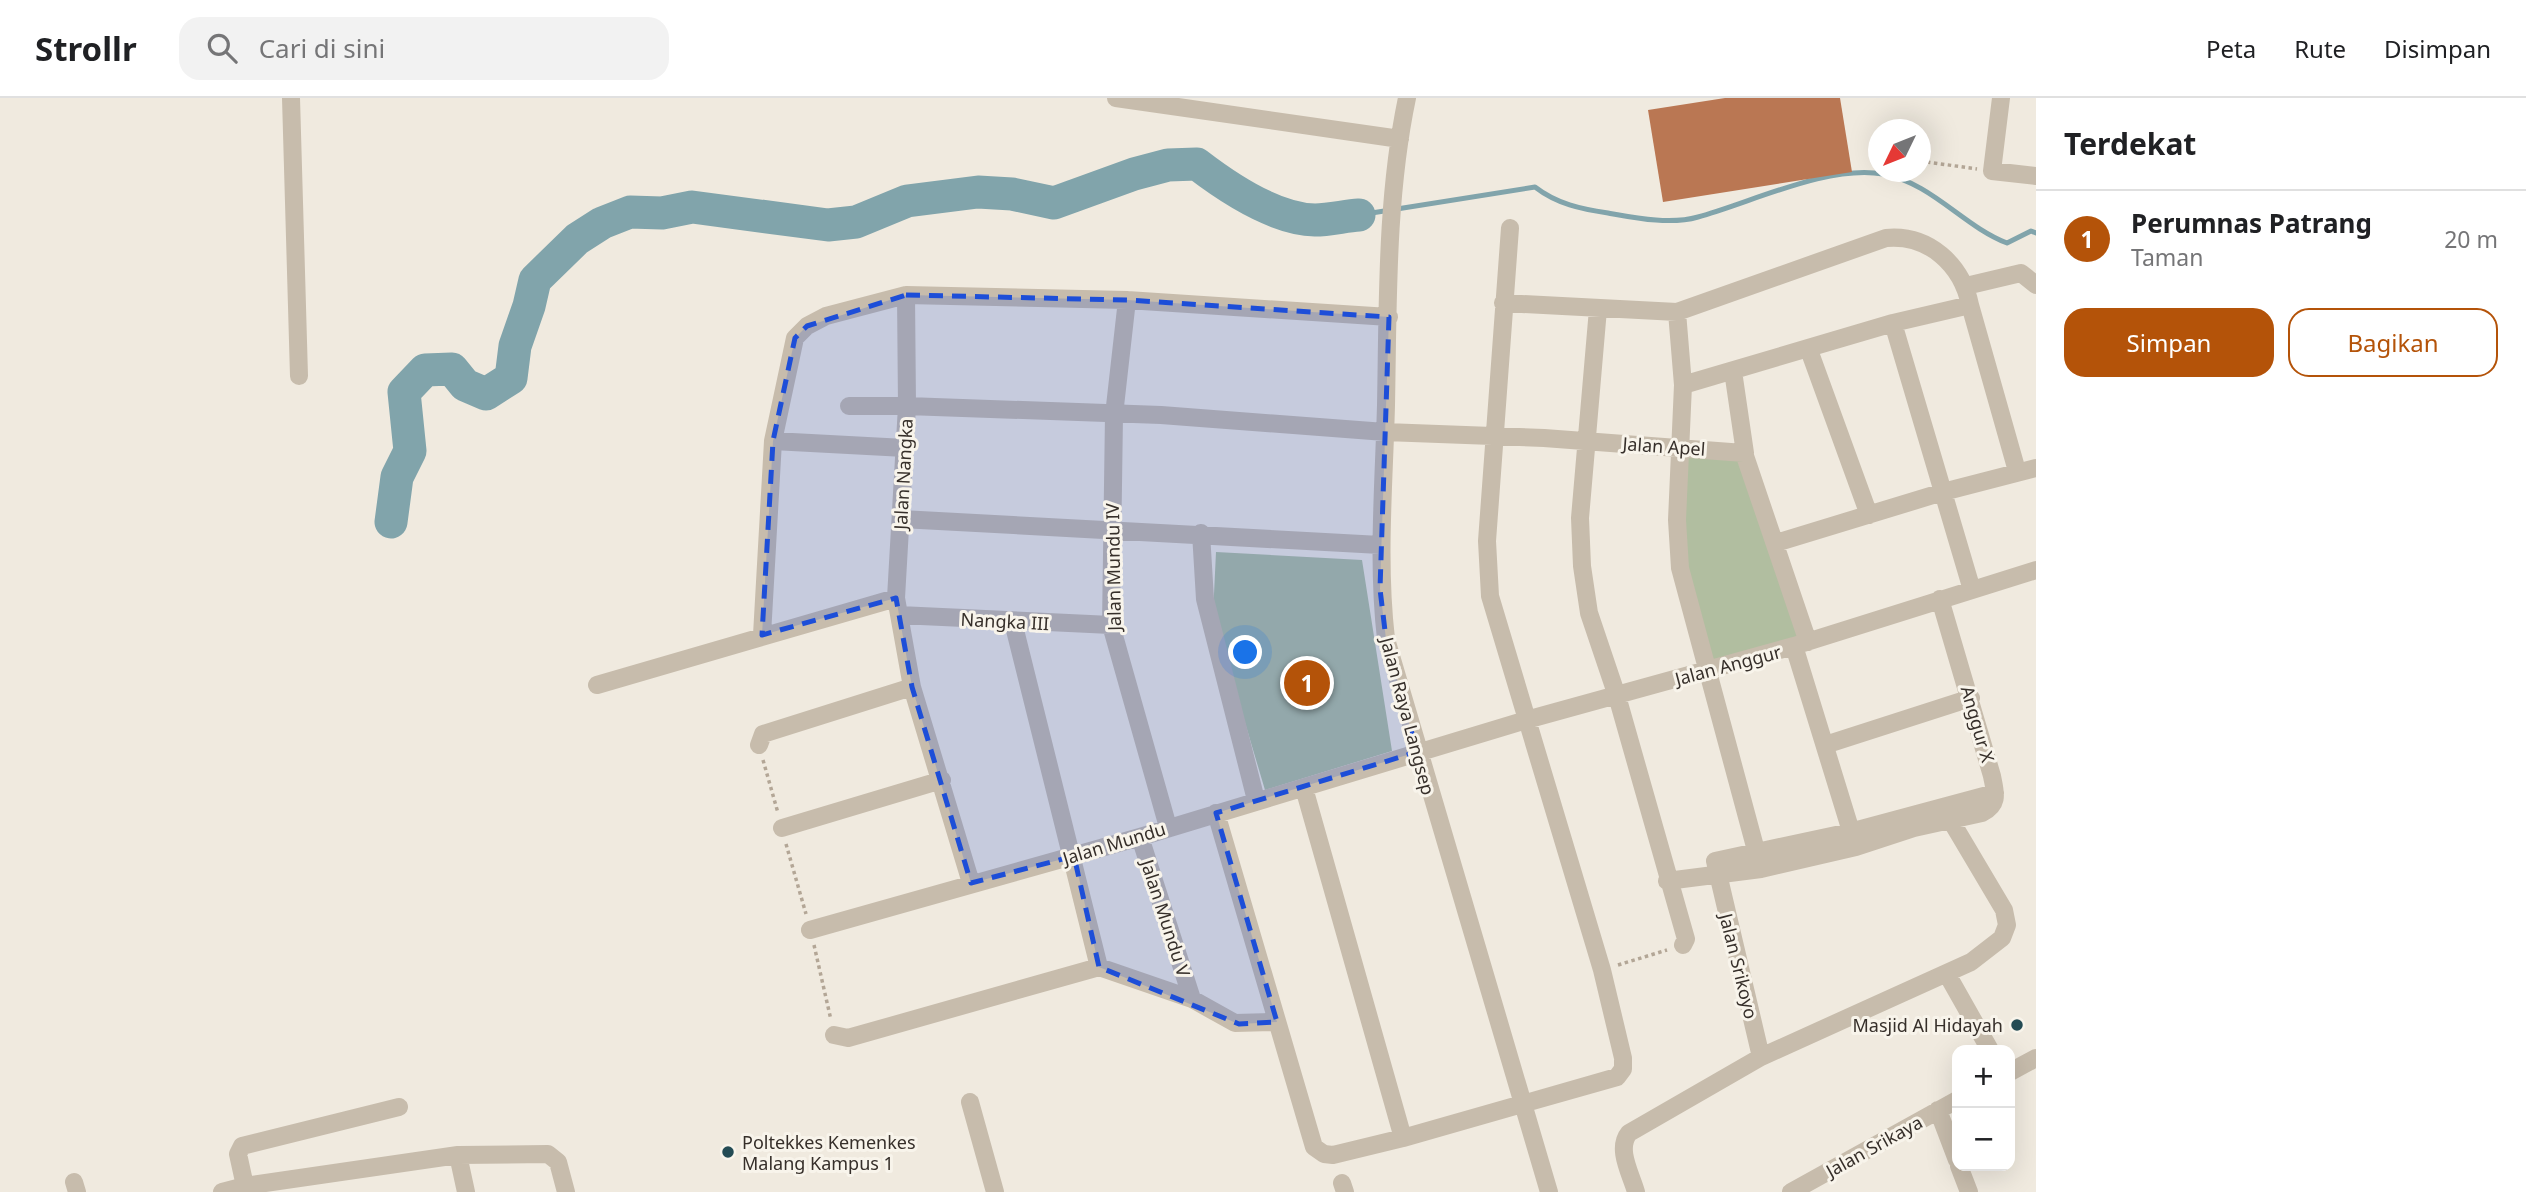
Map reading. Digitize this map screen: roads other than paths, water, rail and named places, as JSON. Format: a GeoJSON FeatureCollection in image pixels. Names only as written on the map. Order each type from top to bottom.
{"type":"FeatureCollection","features":[{"type":"Feature","properties":{"kind":"street"},"geometry":{"type":"LineString","coordinates":[[291,98],[297,216],[299,376]]}},
{"type":"Feature","properties":{"kind":"street","name":"Jalan Raya Langsep"},"geometry":{"type":"LineString","coordinates":[[1408,98],[1395,174],[1389,317],[1380,545],[1380,589],[1386,639],[1549,1192]]}},
{"type":"Feature","properties":{"kind":"street"},"geometry":{"type":"LineString","coordinates":[[2001,98],[1992,171],[2036,176]]}},
{"type":"Feature","properties":{"kind":"street"},"geometry":{"type":"LineString","coordinates":[[1127,100],[1400,139]]}},
{"type":"Feature","properties":{"kind":"street"},"geometry":{"type":"LineString","coordinates":[[1216,813],[1314,1147],[1324,1154],[1333,1155],[1403,1138],[1522,1105],[1616,1077],[1623,1069],[1602,970],[1490,596],[1487,541],[1510,228]]}},
{"type":"Feature","properties":{"kind":"street"},"geometry":{"type":"LineString","coordinates":[[1503,303],[1677,312],[1886,238],[1899,237],[1924,244],[1959,271],[1966,286],[2017,471]]}},
{"type":"Feature","properties":{"kind":"street"},"geometry":{"type":"LineString","coordinates":[[1966,286],[2021,273],[2036,285]]}},
{"type":"Feature","properties":{"kind":"street"},"geometry":{"type":"LineString","coordinates":[[762,635],[773,441],[795,338],[807,326],[826,316],[906,295],[1127,300],[1389,317]]}},
{"type":"Feature","properties":{"kind":"street"},"geometry":{"type":"LineString","coordinates":[[849,406],[907,406],[906,295]]}},
{"type":"Feature","properties":{"kind":"street","name":"Jalan Mundu IV"},"geometry":{"type":"LineString","coordinates":[[1127,300],[1114,415],[1111,625],[1168,827]]}},
{"type":"Feature","properties":{"kind":"street"},"geometry":{"type":"LineString","coordinates":[[1683,385],[1809,350],[1893,323],[1970,305]]}},
{"type":"Feature","properties":{"kind":"street"},"geometry":{"type":"LineString","coordinates":[[1598,309],[1580,518],[1582,566],[1589,613],[1617,696],[1667,881],[1686,939],[1683,945]]}},
{"type":"Feature","properties":{"kind":"street"},"geometry":{"type":"LineString","coordinates":[[1677,312],[1683,385],[1677,520],[1680,568],[1759,861]]}},
{"type":"Feature","properties":{"kind":"street"},"geometry":{"type":"LineString","coordinates":[[1893,323],[1972,590]]}},
{"type":"Feature","properties":{"kind":"street"},"geometry":{"type":"LineString","coordinates":[[1809,350],[1869,514]]}},
{"type":"Feature","properties":{"kind":"street"},"geometry":{"type":"LineString","coordinates":[[1733,371],[1745,453],[1776,543],[1825,745],[1853,840]]}},
{"type":"Feature","properties":{"kind":"street","name":"Jalan Nangka"},"geometry":{"type":"LineString","coordinates":[[971,883],[912,687],[897,606],[907,406],[1269,422],[1385,432]]}},
{"type":"Feature","properties":{"kind":"street","name":"Jalan Apel"},"geometry":{"type":"LineString","coordinates":[[1385,432],[1586,441],[1745,453]]}},
{"type":"Feature","properties":{"kind":"street"},"geometry":{"type":"LineString","coordinates":[[773,441],[905,448]]}},
{"type":"Feature","properties":{"kind":"street"},"geometry":{"type":"LineString","coordinates":[[1776,543],[1943,492],[2036,468]]}},
{"type":"Feature","properties":{"kind":"street"},"geometry":{"type":"LineString","coordinates":[[901,519],[1111,531],[1201,533],[1380,545]]}},
{"type":"Feature","properties":{"kind":"street"},"geometry":{"type":"LineString","coordinates":[[1201,533],[1205,598],[1256,800]]}},
{"type":"Feature","properties":{"kind":"street","name":"Jalan Anggur"},"geometry":{"type":"LineString","coordinates":[[1418,752],[1706,672],[2036,570]]}},
{"type":"Feature","properties":{"kind":"street","name":"Anggur X"},"geometry":{"type":"LineString","coordinates":[[1940,599],[1971,698],[1995,793]]}},
{"type":"Feature","properties":{"kind":"street","name":"Nangka III"},"geometry":{"type":"LineString","coordinates":[[597,685],[762,635],[897,606],[1013,622],[1111,625]]}},
{"type":"Feature","properties":{"kind":"street"},"geometry":{"type":"LineString","coordinates":[[1013,622],[1074,856],[1099,967]]}},
{"type":"Feature","properties":{"kind":"street"},"geometry":{"type":"LineString","coordinates":[[759,745],[763,734],[912,687]]}},
{"type":"Feature","properties":{"kind":"street"},"geometry":{"type":"LineString","coordinates":[[1825,745],[1971,698]]}},
{"type":"Feature","properties":{"kind":"street","name":"Jalan Mundu"},"geometry":{"type":"LineString","coordinates":[[810,930],[1140,837],[1418,752]]}},
{"type":"Feature","properties":{"kind":"street"},"geometry":{"type":"LineString","coordinates":[[782,828],[942,780]]}},
{"type":"Feature","properties":{"kind":"street"},"geometry":{"type":"LineString","coordinates":[[1304,788],[1403,1138]]}},
{"type":"Feature","properties":{"kind":"street"},"geometry":{"type":"LineString","coordinates":[[1667,881],[1717,876],[1759,861],[1989,810],[1995,804],[1995,793],[1853,840]]}},
{"type":"Feature","properties":{"kind":"street"},"geometry":{"type":"LineString","coordinates":[[1636,1192],[1623,1149],[1623,1141],[1629,1133],[1761,1057],[1947,974],[1997,943],[2005,932],[2007,920],[1950,819]]}},
{"type":"Feature","properties":{"kind":"street","name":"Jalan Mundu V"},"geometry":{"type":"LineString","coordinates":[[1140,837],[1192,999]]}},
{"type":"Feature","properties":{"kind":"street","name":"Jalan Srikoyo"},"geometry":{"type":"LineString","coordinates":[[1717,876],[1761,1057]]}},
{"type":"Feature","properties":{"kind":"street"},"geometry":{"type":"LineString","coordinates":[[834,1035],[848,1038],[1099,967],[1192,999],[1239,1024],[1277,1022]]}},
{"type":"Feature","properties":{"kind":"street"},"geometry":{"type":"LineString","coordinates":[[1947,974],[1987,1045]]}},
{"type":"Feature","properties":{"kind":"street"},"geometry":{"type":"LineString","coordinates":[[2015,1069],[2036,1058]]}},
{"type":"Feature","properties":{"kind":"street"},"geometry":{"type":"LineString","coordinates":[[971,1102],[995,1192]]}},
{"type":"Feature","properties":{"kind":"street","name":"Jalan Srikaya"},"geometry":{"type":"LineString","coordinates":[[1791,1192],[1952,1103]]}},
{"type":"Feature","properties":{"kind":"street"},"geometry":{"type":"LineString","coordinates":[[245,1186],[238,1154],[242,1146],[399,1107]]}},
{"type":"Feature","properties":{"kind":"street"},"geometry":{"type":"LineString","coordinates":[[1938,1110],[1952,1147]]}},
{"type":"Feature","properties":{"kind":"street"},"geometry":{"type":"LineString","coordinates":[[222,1192],[245,1186],[458,1155],[548,1154],[558,1162],[566,1192]]}},
{"type":"Feature","properties":{"kind":"street"},"geometry":{"type":"LineString","coordinates":[[458,1155],[466,1192]]}},
{"type":"Feature","properties":{"kind":"street"},"geometry":{"type":"LineString","coordinates":[[1961,1171],[1969,1192]]}},
{"type":"Feature","properties":{"kind":"waterway"},"geometry":{"type":"LineString","coordinates":[[391,522],[397,477],[410,451],[404,392],[425,370],[452,369],[465,385],[486,394],[511,378],[515,346],[535,280],[577,239],[602,223],[630,212],[662,213],[692,207],[828,225],[856,222],[907,201],[978,192],[1012,194],[1054,203],[1134,174],[1168,165],[1197,164],[1237,192],[1284,214],[1315,220],[1359,215]]}},
{"type":"Feature","properties":{"kind":"waterway"},"geometry":{"type":"LineString","coordinates":[[1359,215],[1535,187],[1552,198],[1579,207],[1665,221],[1698,217],[1790,186],[1862,172],[1883,174],[1917,186],[1991,236],[2007,243],[2031,231],[2036,233]]}},
{"type":"Feature","properties":{"kind":"place","name":"Perumnas Patrang"},"geometry":{"type":"Point","coordinates":[1307,683]}},
{"type":"Feature","properties":{"kind":"place","name":"Masjid Al Hidayah"},"geometry":{"type":"Point","coordinates":[2017,1025]}},
{"type":"Feature","properties":{"kind":"place","name":"Poltekkes Kemenkes Malang Kampus 1"},"geometry":{"type":"Point","coordinates":[728,1152]}}]}
